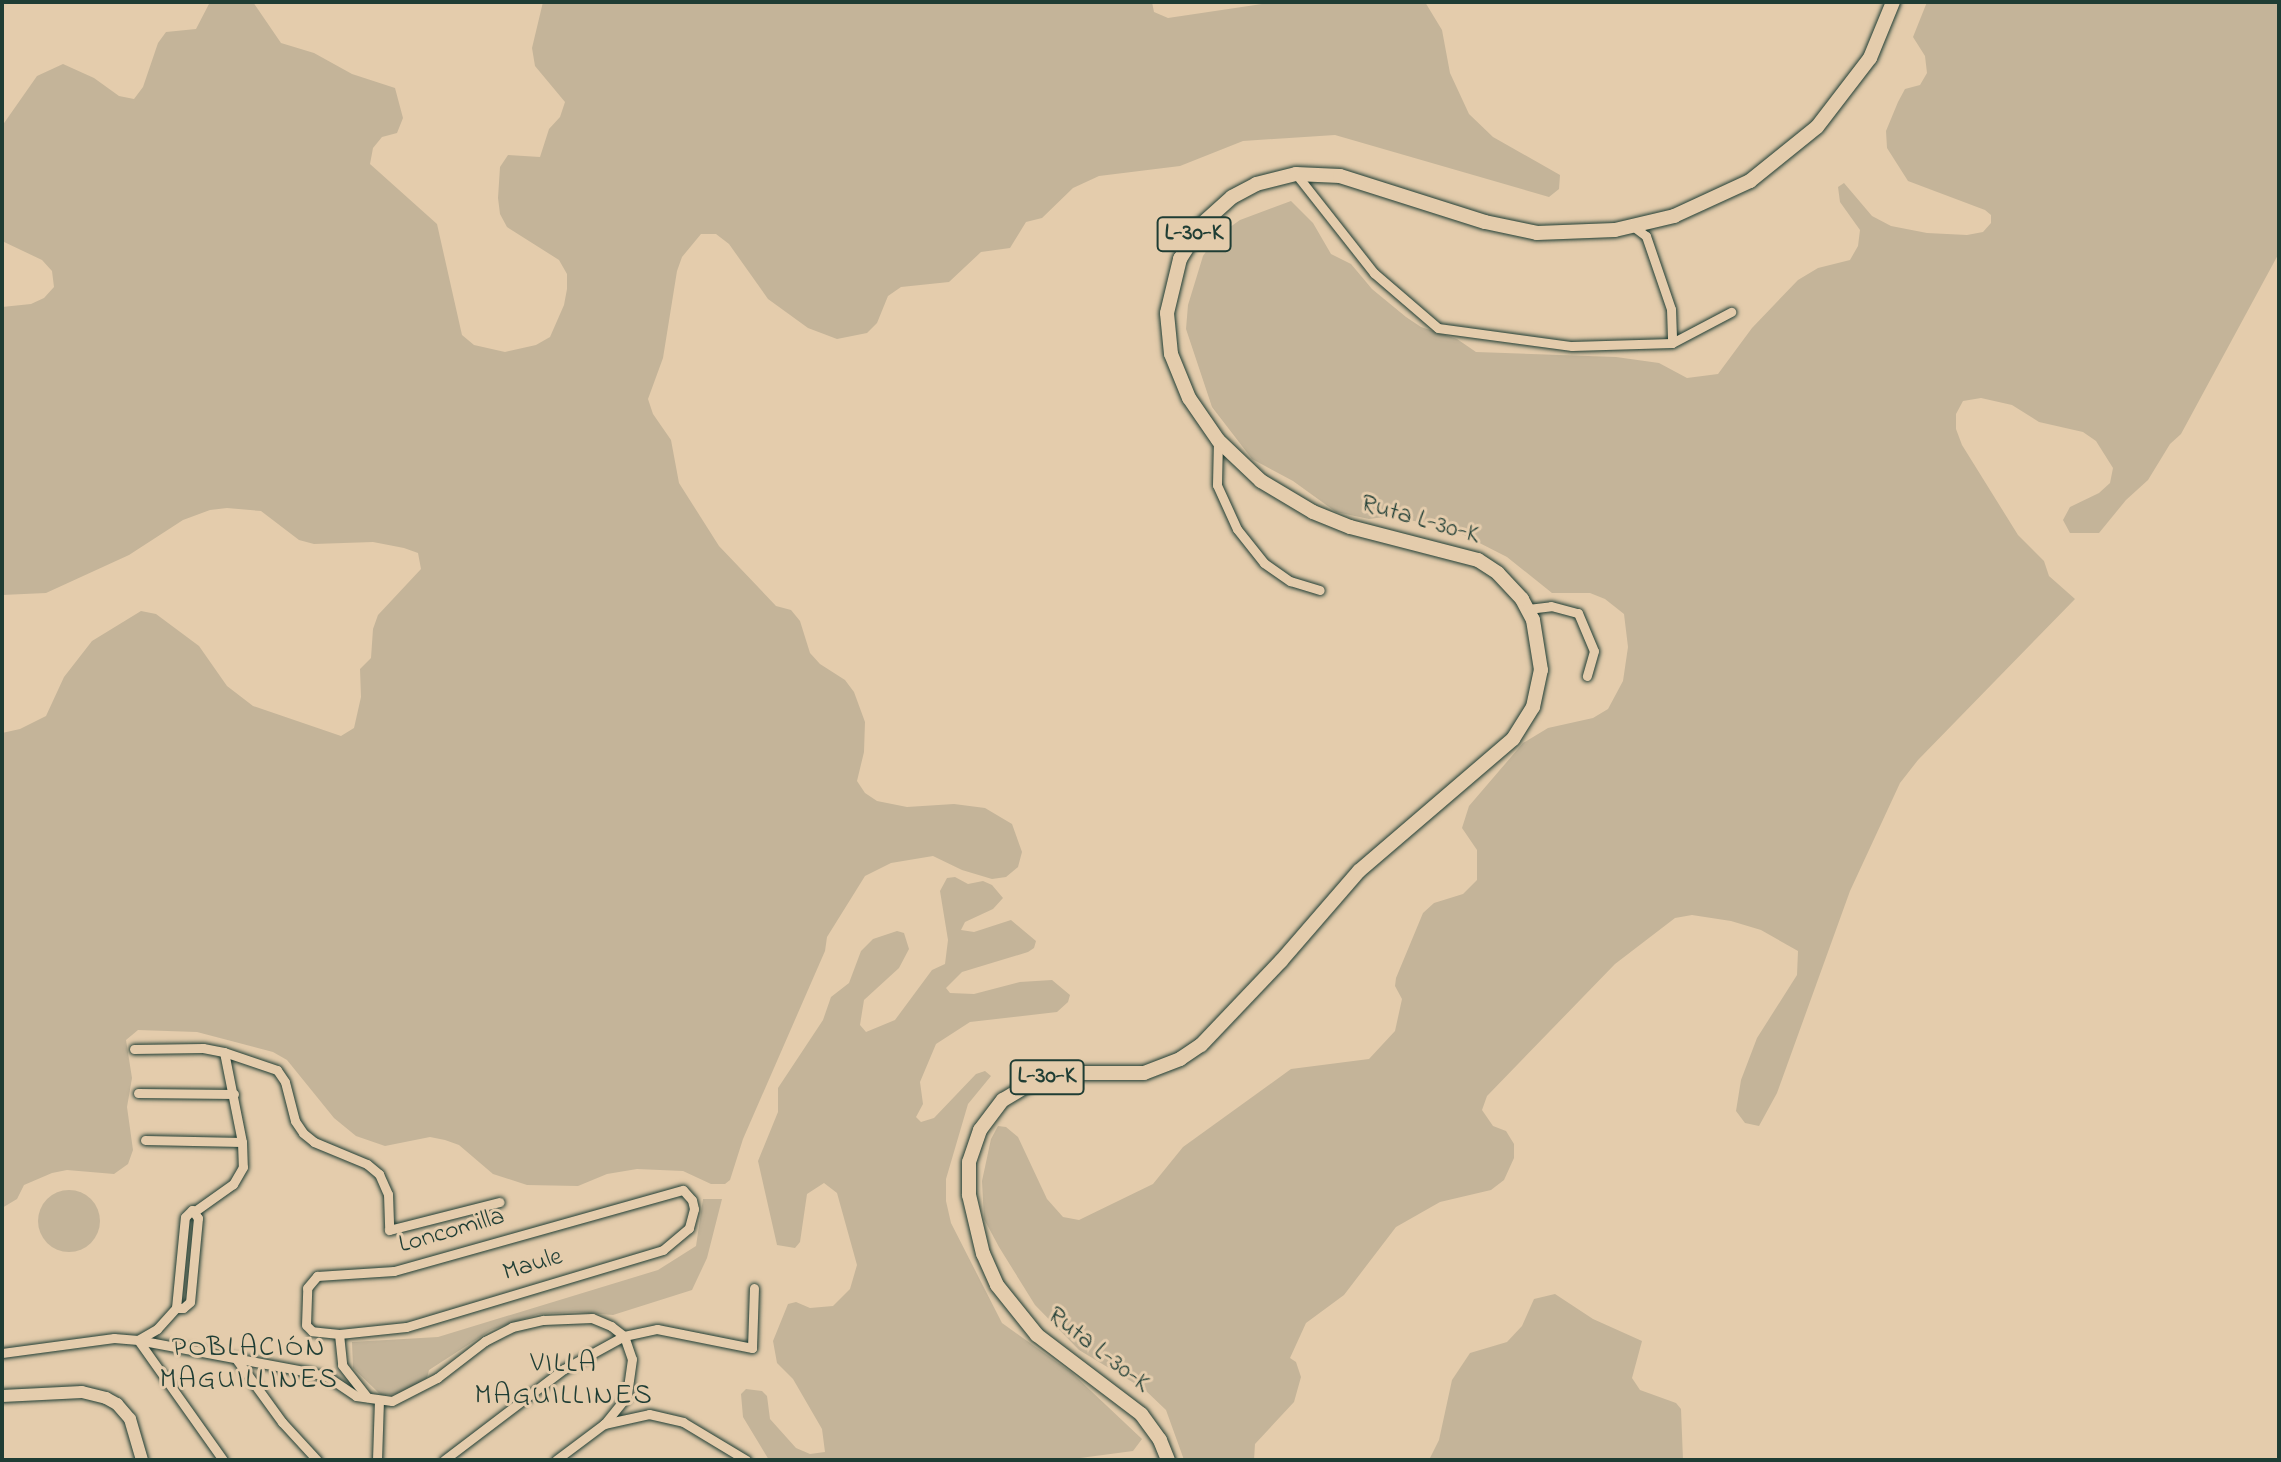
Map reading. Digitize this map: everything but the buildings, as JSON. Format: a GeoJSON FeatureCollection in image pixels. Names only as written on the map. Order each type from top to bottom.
{"type":"FeatureCollection","features":[{"type":"Feature","properties":{"kind":"main road","name":"Ruta L-30-K"},"geometry":{"type":"LineString","coordinates":[[1168,1460],[1160,1440],[1141,1414],[1037,1335],[1001,1293],[983,1254],[969,1195],[968,1173],[975,1142],[986,1119],[1003,1100],[1035,1081],[1073,1073],[1144,1073],[1180,1059],[1201,1045],[1281,961],[1359,871],[1505,748],[1521,729],[1537,695],[1541,670],[1540,645],[1528,609],[1507,581],[1478,560],[1350,527],[1295,503],[1246,468],[1218,440],[1189,398],[1171,354],[1167,313],[1175,272],[1193,235],[1221,205],[1256,184],[1296,174],[1340,176],[1485,222],[1537,233],[1595,232],[1634,227],[1713,201],[1768,169],[1802,142],[1858,77],[1893,2]]}},
{"type":"Feature","properties":{"kind":"street"},"geometry":{"type":"LineString","coordinates":[[1296,174],[1374,273],[1438,328],[1572,346],[1672,343],[1731,312]]}},
{"type":"Feature","properties":{"kind":"street"},"geometry":{"type":"LineString","coordinates":[[1634,227],[1646,236],[1671,309],[1672,343]]}},
{"type":"Feature","properties":{"kind":"street"},"geometry":{"type":"LineString","coordinates":[[1218,440],[1217,485],[1237,529],[1264,563],[1290,581],[1320,590]]}},
{"type":"Feature","properties":{"kind":"street"},"geometry":{"type":"LineString","coordinates":[[1528,609],[1551,606],[1578,613],[1594,651],[1587,676]]}},
{"type":"Feature","properties":{"kind":"street"},"geometry":{"type":"LineString","coordinates":[[134,1049],[203,1048],[273,1067],[283,1078],[295,1121],[303,1133],[314,1142],[367,1164],[379,1174],[388,1194],[389,1230],[500,1202]]}},
{"type":"Feature","properties":{"kind":"street"},"geometry":{"type":"LineString","coordinates":[[138,1340],[157,1329],[176,1308],[185,1217],[239,1176],[243,1163],[234,1094],[224,1052]]}},
{"type":"Feature","properties":{"kind":"street"},"geometry":{"type":"LineString","coordinates":[[138,1093],[234,1094]]}},
{"type":"Feature","properties":{"kind":"street"},"geometry":{"type":"LineString","coordinates":[[145,1140],[242,1142]]}},
{"type":"Feature","properties":{"kind":"street","name":"Loncomilla"},"geometry":{"type":"LineString","coordinates":[[339,1334],[312,1331],[306,1325],[307,1288],[317,1276],[394,1271],[683,1190]]}},
{"type":"Feature","properties":{"kind":"street","name":"Maule"},"geometry":{"type":"LineString","coordinates":[[339,1334],[406,1327],[663,1250],[689,1228],[694,1209],[692,1200],[683,1190]]}},
{"type":"Feature","properties":{"kind":"street"},"geometry":{"type":"LineString","coordinates":[[444,1460],[553,1376],[624,1336],[657,1329],[752,1348],[754,1288]]}},
{"type":"Feature","properties":{"kind":"street"},"geometry":{"type":"LineString","coordinates":[[2,1353],[114,1338],[138,1340],[328,1377],[344,1391],[379,1401],[405,1398],[493,1336],[522,1324],[592,1318],[624,1336],[632,1359],[630,1387],[623,1404],[604,1424],[556,1460]]}},
{"type":"Feature","properties":{"kind":"street"},"geometry":{"type":"LineString","coordinates":[[339,1334],[342,1365],[367,1397]]}},
{"type":"Feature","properties":{"kind":"street"},"geometry":{"type":"LineString","coordinates":[[138,1340],[223,1460]]}},
{"type":"Feature","properties":{"kind":"street"},"geometry":{"type":"LineString","coordinates":[[237,1360],[282,1422],[317,1460]]}},
{"type":"Feature","properties":{"kind":"street"},"geometry":{"type":"LineString","coordinates":[[328,1377],[342,1365]]}},
{"type":"Feature","properties":{"kind":"street"},"geometry":{"type":"LineString","coordinates":[[2,1396],[82,1392],[106,1398],[117,1404],[130,1419],[142,1460]]}},
{"type":"Feature","properties":{"kind":"street"},"geometry":{"type":"LineString","coordinates":[[377,1460],[379,1401]]}},
{"type":"Feature","properties":{"kind":"street"},"geometry":{"type":"LineString","coordinates":[[604,1424],[642,1414],[665,1415],[709,1435],[746,1460]]}},
{"type":"Feature","properties":{"kind":"shaded area"},"geometry":{"type":"Polygon","coordinates":[[[210,2],[253,2],[281,43],[314,53],[352,74],[395,88],[403,118],[397,133],[382,137],[373,148],[370,164],[437,224],[462,335],[474,345],[505,352],[536,345],[550,337],[564,305],[567,289],[567,274],[559,260],[507,227],[500,214],[498,198],[500,167],[508,155],[540,157],[549,129],[560,117],[565,102],[535,66],[532,48],[543,2],[1152,2],[1154,12],[1168,18],[1275,2],[1425,2],[1442,30],[1450,73],[1469,114],[1493,137],[1560,175],[1559,189],[1549,197],[1335,135],[1243,141],[1180,166],[1099,176],[1073,188],[1042,218],[1026,222],[1010,248],[981,252],[949,282],[901,287],[888,296],[877,323],[867,333],[837,339],[808,328],[768,299],[729,244],[716,234],[701,234],[682,257],[677,271],[663,358],[648,399],[653,414],[671,440],[679,483],[719,546],[776,606],[791,610],[800,621],[810,653],[820,664],[845,680],[854,692],[865,722],[864,752],[857,781],[865,793],[877,801],[907,807],[954,804],[985,808],[1012,824],[1022,852],[1018,867],[1006,877],[992,879],[962,870],[933,856],[891,863],[865,876],[827,937],[825,951],[743,1139],[730,1180],[725,1184],[711,1184],[683,1171],[637,1169],[607,1174],[578,1186],[527,1185],[493,1174],[459,1145],[445,1140],[430,1137],[385,1146],[356,1136],[334,1118],[287,1060],[273,1052],[197,1032],[138,1030],[126,1040],[132,1078],[127,1107],[133,1150],[128,1164],[114,1174],[67,1170],[52,1173],[24,1185],[17,1199],[2,1208],[2,733],[20,729],[46,716],[64,677],[92,641],[141,611],[156,614],[199,646],[227,686],[253,706],[341,736],[354,728],[361,697],[360,669],[371,658],[373,629],[378,615],[421,569],[418,553],[404,548],[373,542],[314,544],[299,540],[261,511],[227,508],[210,510],[183,520],[129,555],[46,593],[2,595],[2,307],[31,304],[44,298],[54,287],[52,271],[42,260],[2,241],[2,126],[37,76],[63,64],[94,78],[119,96],[134,99],[143,87],[158,43],[166,32],[196,29],[210,2]]]}},
{"type":"Feature","properties":{"kind":"shaded area"},"geometry":{"type":"Polygon","coordinates":[[[1927,2],[2279,2],[2279,253],[2181,434],[2170,444],[2148,480],[2126,500],[2099,533],[2070,533],[2063,520],[2070,507],[2099,493],[2110,483],[2113,468],[2096,441],[2083,432],[2039,422],[2012,405],[1981,398],[1963,401],[1956,414],[1956,429],[1962,445],[2018,535],[2044,561],[2049,576],[2075,599],[1918,760],[1900,783],[1850,891],[1777,1093],[1759,1126],[1745,1123],[1736,1111],[1741,1080],[1757,1038],[1797,975],[1798,951],[1761,930],[1731,921],[1692,915],[1675,918],[1615,964],[1487,1096],[1482,1110],[1493,1126],[1506,1131],[1514,1144],[1514,1158],[1504,1180],[1491,1190],[1440,1202],[1396,1227],[1344,1295],[1306,1323],[1290,1358],[1296,1362],[1301,1377],[1294,1402],[1255,1444],[1254,1460],[1184,1460],[1166,1410],[1144,1389],[1079,1350],[1035,1305],[999,1247],[984,1219],[982,1181],[991,1139],[998,1126],[1006,1127],[1018,1137],[1047,1199],[1063,1217],[1079,1220],[1153,1184],[1183,1147],[1291,1069],[1369,1059],[1395,1031],[1402,999],[1395,986],[1396,978],[1423,913],[1434,903],[1463,894],[1477,880],[1477,850],[1462,828],[1469,806],[1523,743],[1548,728],[1593,718],[1608,709],[1623,681],[1628,647],[1624,614],[1605,599],[1590,593],[1552,593],[1507,557],[1454,530],[1392,516],[1369,519],[1336,512],[1293,481],[1252,459],[1212,407],[1186,329],[1188,305],[1203,256],[1216,237],[1240,220],[1291,201],[1313,223],[1331,254],[1351,264],[1372,289],[1406,317],[1421,327],[1457,339],[1476,352],[1616,357],[1659,363],[1687,378],[1718,374],[1752,328],[1798,280],[1818,268],[1850,260],[1858,246],[1860,230],[1840,202],[1838,187],[1844,183],[1872,216],[1891,226],[1927,233],[1967,235],[1983,232],[1991,223],[1991,215],[1985,210],[1908,181],[1887,148],[1886,131],[1898,102],[1905,89],[1920,85],[1927,73],[1925,56],[1913,37],[1927,2]]]}},
{"type":"Feature","properties":{"kind":"shaded area"},"geometry":{"type":"Polygon","coordinates":[[[955,877],[968,884],[983,881],[992,885],[1003,898],[993,909],[965,922],[961,930],[974,932],[1011,920],[1036,941],[1034,948],[1028,952],[962,972],[946,988],[950,993],[974,994],[1020,982],[1052,980],[1070,995],[1068,1002],[1057,1012],[970,1022],[936,1044],[920,1082],[923,1104],[916,1117],[921,1122],[934,1118],[976,1074],[985,1071],[991,1076],[968,1104],[946,1179],[946,1201],[951,1223],[1002,1323],[1072,1373],[1142,1439],[1133,1451],[1065,1460],[769,1460],[743,1417],[741,1394],[746,1389],[762,1391],[767,1396],[770,1419],[796,1448],[810,1454],[825,1452],[822,1429],[793,1379],[777,1363],[773,1341],[788,1304],[796,1302],[810,1308],[833,1306],[850,1289],[857,1265],[837,1193],[824,1183],[807,1194],[800,1242],[795,1248],[777,1245],[758,1161],[778,1112],[778,1088],[823,1020],[831,997],[849,983],[861,951],[873,939],[897,931],[904,933],[909,949],[899,968],[864,1000],[860,1025],[866,1032],[895,1020],[932,970],[945,964],[948,940],[940,891],[947,878],[955,877]]]}},
{"type":"Feature","properties":{"kind":"shaded area"},"geometry":{"type":"Polygon","coordinates":[[[69,1190],[81,1192],[91,1199],[98,1209],[98,1233],[91,1243],[81,1250],[69,1252],[57,1250],[47,1243],[40,1233],[38,1221],[40,1209],[47,1199],[57,1192],[69,1190]]]}},
{"type":"Feature","properties":{"kind":"shaded area"},"geometry":{"type":"Polygon","coordinates":[[[703,1199],[722,1199],[707,1258],[692,1290],[613,1315],[576,1312],[539,1314],[491,1330],[429,1370],[427,1378],[400,1394],[381,1395],[353,1368],[352,1342],[438,1337],[658,1270],[696,1246],[703,1199]]]}},
{"type":"Feature","properties":{"kind":"shaded area"},"geometry":{"type":"Polygon","coordinates":[[[1555,1294],[1593,1319],[1642,1341],[1632,1378],[1640,1390],[1676,1403],[1681,1409],[1683,1460],[1429,1460],[1439,1440],[1452,1380],[1470,1353],[1507,1342],[1522,1326],[1534,1299],[1555,1294]]]}},
{"type":"Feature","properties":{"kind":"district","name":"POBLACIÓN MAGUILLINES"},"geometry":{"type":"Point","coordinates":[249,1365]}},
{"type":"Feature","properties":{"kind":"district","name":"VILLA MAGUILLINES"},"geometry":{"type":"Point","coordinates":[564,1381]}}]}
